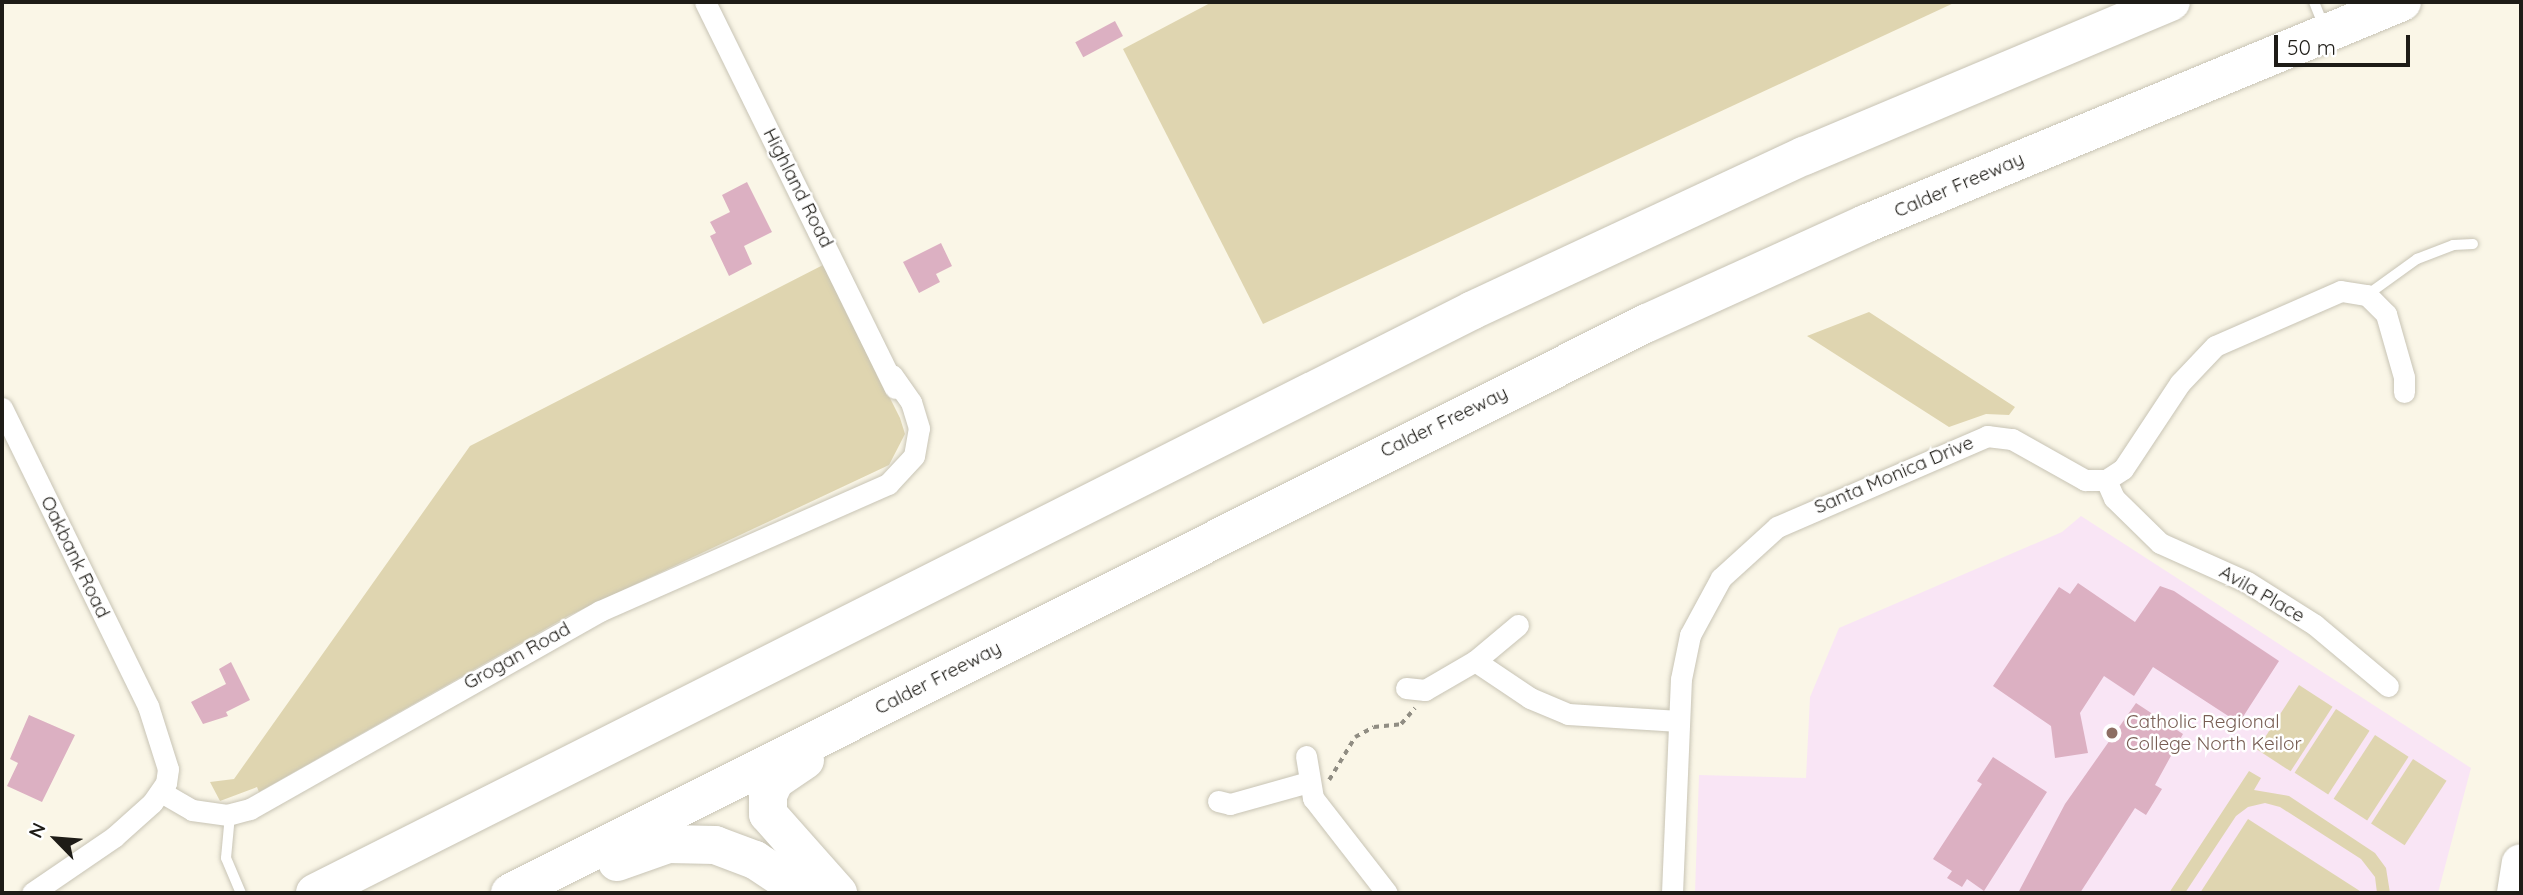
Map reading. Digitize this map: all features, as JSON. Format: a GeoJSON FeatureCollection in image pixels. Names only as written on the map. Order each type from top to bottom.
{"type":"FeatureCollection","features":[{"type":"Feature","properties":{"kind":"highway"},"geometry":{"type":"LineString","coordinates":[[315,893],[1473,310],[1839,140],[2171,2]]}},
{"type":"Feature","properties":{"kind":"highway","name":"Calder Freeway"},"geometry":{"type":"LineString","coordinates":[[510,893],[1647,323],[2320,17],[2402,2]]}},
{"type":"Feature","properties":{"kind":"highway"},"geometry":{"type":"LineString","coordinates":[[838,893],[768,814],[768,795],[780,775],[1128,597],[1168,573],[1199,546]]}},
{"type":"Feature","properties":{"kind":"highway"},"geometry":{"type":"LineString","coordinates":[[555,893],[649,849],[685,842],[743,854],[805,893]]}},
{"type":"Feature","properties":{"kind":"highway"},"geometry":{"type":"LineString","coordinates":[[2516,893],[2521,863]]}},
{"type":"Feature","properties":{"kind":"street","name":"Highland Road"},"geometry":{"type":"LineString","coordinates":[[705,2],[892,375],[905,390],[918,421],[911,450]]}},
{"type":"Feature","properties":{"kind":"street"},"geometry":{"type":"LineString","coordinates":[[2106,480],[2123,469],[2179,383],[2215,346],[2341,291],[2367,295],[2381,306],[2391,324],[2404,377],[2405,396]]}},
{"type":"Feature","properties":{"kind":"street","name":"Oakbank Road"},"geometry":{"type":"LineString","coordinates":[[2,408],[148,706],[163,723],[178,755],[181,771],[168,790]]}},
{"type":"Feature","properties":{"kind":"street","name":"Santa Monica Drive"},"geometry":{"type":"LineString","coordinates":[[1672,893],[1679,721],[1685,656],[1698,616],[1739,557],[1777,527],[1987,436],[2012,439],[2085,480],[2106,480]]}},
{"type":"Feature","properties":{"kind":"street","name":"Grogan Road"},"geometry":{"type":"LineString","coordinates":[[220,814],[263,802],[600,611],[831,506],[888,484],[911,450]]}},
{"type":"Feature","properties":{"kind":"street","name":"Avila Place"},"geometry":{"type":"LineString","coordinates":[[2106,480],[2121,507],[2160,542],[2246,582],[2315,625],[2390,688]]}},
{"type":"Feature","properties":{"kind":"street"},"geometry":{"type":"LineString","coordinates":[[1410,690],[1475,662],[1518,625]]}},
{"type":"Feature","properties":{"kind":"street"},"geometry":{"type":"LineString","coordinates":[[1475,662],[1530,698],[1568,714],[1679,721]]}},
{"type":"Feature","properties":{"kind":"street"},"geometry":{"type":"LineString","coordinates":[[1306,755],[1309,782],[1321,810],[1387,893]]}},
{"type":"Feature","properties":{"kind":"street"},"geometry":{"type":"LineString","coordinates":[[1218,801],[1230,804],[1309,782]]}},
{"type":"Feature","properties":{"kind":"street"},"geometry":{"type":"LineString","coordinates":[[32,893],[114,836],[135,829],[168,790],[220,814]]}},
{"type":"Feature","properties":{"kind":"lane"},"geometry":{"type":"LineString","coordinates":[[2367,295],[2417,259],[2453,244],[2473,244]]}},
{"type":"Feature","properties":{"kind":"lane"},"geometry":{"type":"LineString","coordinates":[[220,814],[226,858],[241,893]]}},
{"type":"Feature","properties":{"kind":"path"},"geometry":{"type":"LineString","coordinates":[[1309,782],[1329,781],[1361,733],[1405,720],[1415,708],[1410,690]]}},
{"type":"Feature","properties":{"kind":"shaded area"},"geometry":{"type":"Polygon","coordinates":[[[1212,2],[1956,2],[1263,324],[1123,49],[1212,2]]]}},
{"type":"Feature","properties":{"kind":"shaded area"},"geometry":{"type":"Polygon","coordinates":[[[823,265],[900,418],[905,434],[889,465],[568,616],[259,792],[257,787],[220,801],[210,782],[234,779],[470,446],[823,265]]]}},
{"type":"Feature","properties":{"kind":"shaded area"},"geometry":{"type":"Polygon","coordinates":[[[1869,312],[2015,407],[2009,415],[1986,414],[1949,427],[1807,336],[1869,312]]]}},
{"type":"Feature","properties":{"kind":"shaded area","name":"Catholic Regional College North Keilor"},"geometry":{"type":"Polygon","coordinates":[[[2081,516],[2471,768],[2438,893],[1695,893],[1699,775],[1806,778],[1810,697],[1839,628],[2062,532],[2081,516]]]}},
{"type":"Feature","properties":{"kind":"shaded area"},"geometry":{"type":"Polygon","coordinates":[[[2299,685],[2333,707],[2291,771],[2257,750],[2299,685]]]}},
{"type":"Feature","properties":{"kind":"shaded area"},"geometry":{"type":"Polygon","coordinates":[[[2336,709],[2370,731],[2328,795],[2295,773],[2336,709]]]}},
{"type":"Feature","properties":{"kind":"shaded area"},"geometry":{"type":"Polygon","coordinates":[[[2375,735],[2409,757],[2367,821],[2334,799],[2375,735]]]}},
{"type":"Feature","properties":{"kind":"shaded area"},"geometry":{"type":"Polygon","coordinates":[[[2413,759],[2447,781],[2405,845],[2371,824],[2413,759]]]}},
{"type":"Feature","properties":{"kind":"shaded area"},"geometry":{"type":"Polygon","coordinates":[[[2249,771],[2261,778],[2254,790],[2289,796],[2375,853],[2386,868],[2390,893],[2377,893],[2375,877],[2361,859],[2280,807],[2265,803],[2248,807],[2236,816],[2185,893],[2169,893],[2249,771]]]}},
{"type":"Feature","properties":{"kind":"shaded area"},"geometry":{"type":"Polygon","coordinates":[[[2248,819],[2363,893],[2200,893],[2248,819]]]}},
{"type":"Feature","properties":{"kind":"building"},"geometry":{"type":"Polygon","coordinates":[[[1115,21],[1123,36],[1083,57],[1075,42],[1115,21]]]}},
{"type":"Feature","properties":{"kind":"building"},"geometry":{"type":"Polygon","coordinates":[[[747,182],[772,232],[744,246],[752,264],[729,276],[710,236],[716,233],[710,222],[730,212],[722,195],[747,182]]]}},
{"type":"Feature","properties":{"kind":"building"},"geometry":{"type":"Polygon","coordinates":[[[941,243],[952,266],[936,274],[940,282],[919,293],[903,262],[941,243]]]}},
{"type":"Feature","properties":{"kind":"building"},"geometry":{"type":"Polygon","coordinates":[[[2078,583],[2135,622],[2160,586],[2174,591],[2279,661],[2239,723],[2153,667],[2134,696],[2104,676],[2080,713],[2088,753],[2055,758],[2051,726],[1993,686],[2059,587],[2070,594],[2078,583]]]}},
{"type":"Feature","properties":{"kind":"building"},"geometry":{"type":"Polygon","coordinates":[[[231,662],[250,700],[226,712],[228,716],[203,724],[191,702],[226,684],[219,669],[231,662]]]}},
{"type":"Feature","properties":{"kind":"building"},"geometry":{"type":"Polygon","coordinates":[[[2136,703],[2183,734],[2155,785],[2162,789],[2146,815],[2135,808],[2080,893],[2018,893],[2065,804],[2136,703]]]}},
{"type":"Feature","properties":{"kind":"building"},"geometry":{"type":"Polygon","coordinates":[[[29,715],[75,735],[42,802],[7,786],[18,763],[10,759],[29,715]]]}},
{"type":"Feature","properties":{"kind":"building"},"geometry":{"type":"Polygon","coordinates":[[[1993,757],[2047,792],[1984,891],[1967,879],[1962,887],[1947,878],[1952,871],[1933,859],[1982,784],[1977,781],[1993,757]]]}},
{"type":"Feature","properties":{"kind":"place","name":"Catholic Regional College North Keilor"},"geometry":{"type":"Point","coordinates":[2112,733]}}]}
